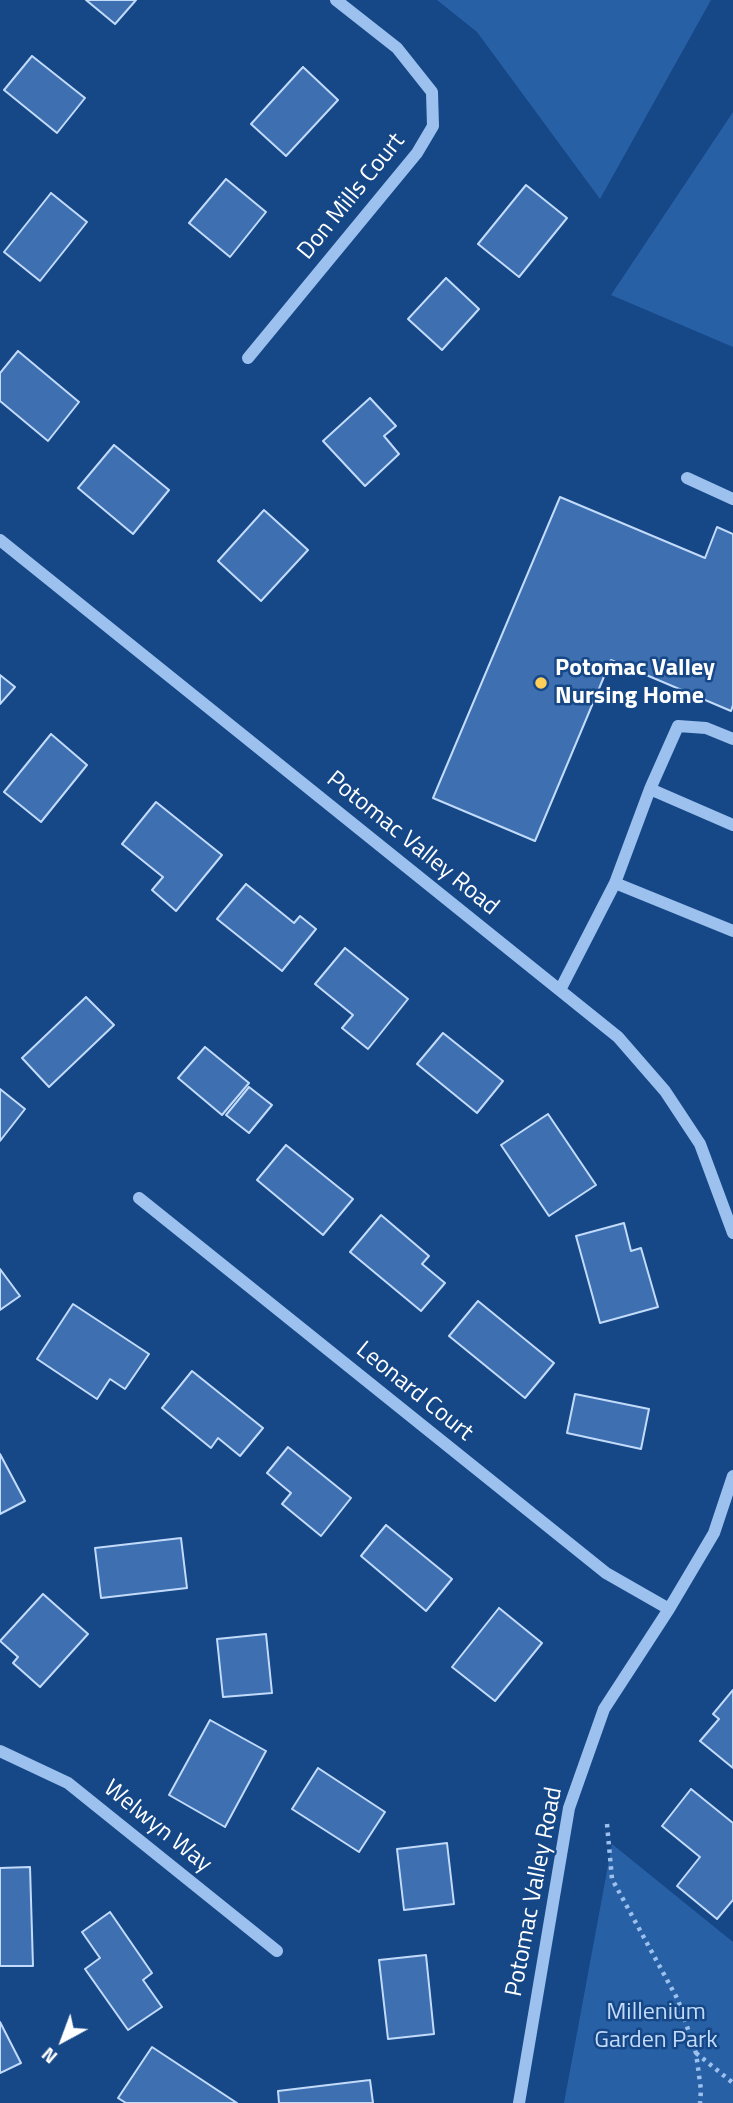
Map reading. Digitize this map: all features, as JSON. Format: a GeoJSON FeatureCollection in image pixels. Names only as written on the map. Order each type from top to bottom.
{"type":"FeatureCollection","features":[{"type":"Feature","properties":{"kind":"street","name":"Don Mills Court"},"geometry":{"type":"LineString","coordinates":[[248,358],[417,153],[433,126],[432,92],[397,48],[337,0]]}},
{"type":"Feature","properties":{"kind":"street"},"geometry":{"type":"LineString","coordinates":[[687,478],[733,499]]}},
{"type":"Feature","properties":{"kind":"street","name":"Potomac Valley Road"},"geometry":{"type":"LineString","coordinates":[[0,540],[618,1037],[665,1091],[700,1144],[733,1233]]}},
{"type":"Feature","properties":{"kind":"street"},"geometry":{"type":"LineString","coordinates":[[560,990],[615,883],[650,789],[678,726],[706,728],[733,739]]}},
{"type":"Feature","properties":{"kind":"street"},"geometry":{"type":"LineString","coordinates":[[650,789],[733,825]]}},
{"type":"Feature","properties":{"kind":"street"},"geometry":{"type":"LineString","coordinates":[[615,883],[733,931]]}},
{"type":"Feature","properties":{"kind":"street","name":"Leonard Court"},"geometry":{"type":"LineString","coordinates":[[139,1198],[606,1573],[669,1609]]}},
{"type":"Feature","properties":{"kind":"street","name":"Potomac Valley Road"},"geometry":{"type":"LineString","coordinates":[[519,2103],[569,1808],[604,1709],[669,1609],[714,1533],[733,1475]]}},
{"type":"Feature","properties":{"kind":"street","name":"Welwyn Way"},"geometry":{"type":"LineString","coordinates":[[0,1751],[68,1783],[277,1951]]}},
{"type":"Feature","properties":{"kind":"path"},"geometry":{"type":"LineString","coordinates":[[607,1824],[612,1879],[678,2000],[696,2053],[701,2090],[699,2103]]}},
{"type":"Feature","properties":{"kind":"path"},"geometry":{"type":"LineString","coordinates":[[696,2053],[733,2083]]}},
{"type":"Feature","properties":{"kind":"green space"},"geometry":{"type":"Polygon","coordinates":[[[437,0],[711,0],[600,199],[477,32],[437,0]]]}},
{"type":"Feature","properties":{"kind":"green space"},"geometry":{"type":"Polygon","coordinates":[[[733,112],[733,347],[611,295],[733,112]]]}},
{"type":"Feature","properties":{"kind":"green space","name":"Millenium Garden Park"},"geometry":{"type":"Polygon","coordinates":[[[612,1844],[733,1942],[733,2103],[564,2103],[612,1844]]]}},
{"type":"Feature","properties":{"kind":"building"},"geometry":{"type":"Polygon","coordinates":[[[86,0],[136,0],[115,24],[86,0]]]}},
{"type":"Feature","properties":{"kind":"building"},"geometry":{"type":"Polygon","coordinates":[[[32,56],[85,98],[57,133],[4,90],[32,56]]]}},
{"type":"Feature","properties":{"kind":"building"},"geometry":{"type":"Polygon","coordinates":[[[303,67],[338,100],[286,156],[251,124],[303,67]]]}},
{"type":"Feature","properties":{"kind":"building"},"geometry":{"type":"Polygon","coordinates":[[[226,179],[266,212],[230,257],[189,223],[226,179]]]}},
{"type":"Feature","properties":{"kind":"building"},"geometry":{"type":"Polygon","coordinates":[[[526,185],[567,218],[519,277],[478,244],[526,185]]]}},
{"type":"Feature","properties":{"kind":"building"},"geometry":{"type":"Polygon","coordinates":[[[51,193],[87,222],[40,281],[4,252],[51,193]]]}},
{"type":"Feature","properties":{"kind":"building"},"geometry":{"type":"Polygon","coordinates":[[[446,278],[479,309],[442,350],[408,319],[446,278]]]}},
{"type":"Feature","properties":{"kind":"building"},"geometry":{"type":"Polygon","coordinates":[[[18,351],[79,402],[48,441],[0,401],[0,373],[18,351]]]}},
{"type":"Feature","properties":{"kind":"building"},"geometry":{"type":"Polygon","coordinates":[[[370,398],[396,426],[384,436],[399,454],[365,486],[323,441],[370,398]]]}},
{"type":"Feature","properties":{"kind":"building"},"geometry":{"type":"Polygon","coordinates":[[[114,445],[169,490],[133,534],[78,488],[114,445]]]}},
{"type":"Feature","properties":{"kind":"building","name":"Potomac Valley Nursing Home"},"geometry":{"type":"Polygon","coordinates":[[[560,497],[705,558],[717,527],[733,534],[733,705],[731,711],[611,660],[535,841],[433,798],[560,497]]]}},
{"type":"Feature","properties":{"kind":"building"},"geometry":{"type":"Polygon","coordinates":[[[264,510],[308,550],[261,601],[218,561],[264,510]]]}},
{"type":"Feature","properties":{"kind":"building"},"geometry":{"type":"Polygon","coordinates":[[[0,675],[15,687],[0,704],[0,675]]]}},
{"type":"Feature","properties":{"kind":"building"},"geometry":{"type":"Polygon","coordinates":[[[51,734],[87,765],[41,822],[4,792],[51,734]]]}},
{"type":"Feature","properties":{"kind":"building"},"geometry":{"type":"Polygon","coordinates":[[[156,802],[222,855],[176,911],[152,890],[163,877],[122,844],[156,802]]]}},
{"type":"Feature","properties":{"kind":"building"},"geometry":{"type":"Polygon","coordinates":[[[246,884],[294,923],[300,916],[316,929],[282,971],[217,919],[246,884]]]}},
{"type":"Feature","properties":{"kind":"building"},"geometry":{"type":"Polygon","coordinates":[[[345,948],[408,999],[368,1049],[342,1028],[353,1015],[315,984],[345,948]]]}},
{"type":"Feature","properties":{"kind":"building"},"geometry":{"type":"Polygon","coordinates":[[[86,997],[114,1025],[49,1087],[22,1058],[86,997]]]}},
{"type":"Feature","properties":{"kind":"building"},"geometry":{"type":"Polygon","coordinates":[[[443,1033],[503,1081],[477,1113],[417,1064],[443,1033]]]}},
{"type":"Feature","properties":{"kind":"building"},"geometry":{"type":"Polygon","coordinates":[[[205,1047],[249,1083],[222,1115],[178,1078],[205,1047]]]}},
{"type":"Feature","properties":{"kind":"building"},"geometry":{"type":"Polygon","coordinates":[[[249,1087],[272,1105],[249,1133],[226,1115],[249,1087]]]}},
{"type":"Feature","properties":{"kind":"building"},"geometry":{"type":"Polygon","coordinates":[[[0,1089],[25,1109],[0,1141],[0,1089]]]}},
{"type":"Feature","properties":{"kind":"building"},"geometry":{"type":"Polygon","coordinates":[[[548,1114],[596,1185],[549,1216],[501,1145],[548,1114]]]}},
{"type":"Feature","properties":{"kind":"building"},"geometry":{"type":"Polygon","coordinates":[[[286,1145],[353,1199],[323,1235],[257,1180],[286,1145]]]}},
{"type":"Feature","properties":{"kind":"building"},"geometry":{"type":"Polygon","coordinates":[[[381,1215],[429,1256],[422,1264],[445,1283],[421,1311],[350,1252],[381,1215]]]}},
{"type":"Feature","properties":{"kind":"building"},"geometry":{"type":"Polygon","coordinates":[[[624,1223],[631,1251],[641,1248],[658,1307],[600,1323],[576,1236],[624,1223]]]}},
{"type":"Feature","properties":{"kind":"building"},"geometry":{"type":"Polygon","coordinates":[[[0,1269],[20,1296],[0,1310],[0,1269]]]}},
{"type":"Feature","properties":{"kind":"building"},"geometry":{"type":"Polygon","coordinates":[[[478,1301],[554,1363],[525,1398],[449,1336],[478,1301]]]}},
{"type":"Feature","properties":{"kind":"building"},"geometry":{"type":"Polygon","coordinates":[[[73,1304],[149,1354],[125,1389],[110,1379],[97,1399],[37,1359],[73,1304]]]}},
{"type":"Feature","properties":{"kind":"building"},"geometry":{"type":"Polygon","coordinates":[[[192,1371],[263,1428],[240,1456],[218,1438],[211,1448],[162,1408],[192,1371]]]}},
{"type":"Feature","properties":{"kind":"building"},"geometry":{"type":"Polygon","coordinates":[[[575,1394],[649,1409],[641,1449],[567,1433],[575,1394]]]}},
{"type":"Feature","properties":{"kind":"building"},"geometry":{"type":"Polygon","coordinates":[[[288,1447],[351,1498],[321,1536],[282,1504],[291,1493],[267,1473],[288,1447]]]}},
{"type":"Feature","properties":{"kind":"building"},"geometry":{"type":"Polygon","coordinates":[[[0,1454],[25,1501],[0,1514],[0,1454]]]}},
{"type":"Feature","properties":{"kind":"building"},"geometry":{"type":"Polygon","coordinates":[[[386,1525],[452,1579],[426,1611],[361,1556],[386,1525]]]}},
{"type":"Feature","properties":{"kind":"building"},"geometry":{"type":"Polygon","coordinates":[[[181,1538],[187,1588],[101,1598],[95,1548],[181,1538]]]}},
{"type":"Feature","properties":{"kind":"building"},"geometry":{"type":"Polygon","coordinates":[[[43,1594],[88,1634],[40,1687],[13,1663],[18,1657],[0,1641],[43,1594]]]}},
{"type":"Feature","properties":{"kind":"building"},"geometry":{"type":"Polygon","coordinates":[[[499,1608],[542,1643],[495,1701],[452,1667],[499,1608]]]}},
{"type":"Feature","properties":{"kind":"building"},"geometry":{"type":"Polygon","coordinates":[[[266,1634],[272,1693],[223,1697],[217,1639],[266,1634]]]}},
{"type":"Feature","properties":{"kind":"building"},"geometry":{"type":"Polygon","coordinates":[[[733,1690],[733,1768],[700,1741],[719,1719],[713,1714],[733,1690]]]}},
{"type":"Feature","properties":{"kind":"building"},"geometry":{"type":"Polygon","coordinates":[[[210,1720],[266,1751],[225,1827],[169,1795],[210,1720]]]}},
{"type":"Feature","properties":{"kind":"building"},"geometry":{"type":"Polygon","coordinates":[[[318,1768],[385,1812],[359,1852],[292,1809],[318,1768]]]}},
{"type":"Feature","properties":{"kind":"building"},"geometry":{"type":"Polygon","coordinates":[[[691,1789],[733,1823],[733,1900],[717,1919],[677,1886],[700,1857],[662,1826],[691,1789]]]}},
{"type":"Feature","properties":{"kind":"building"},"geometry":{"type":"Polygon","coordinates":[[[447,1843],[454,1904],[404,1910],[397,1849],[447,1843]]]}},
{"type":"Feature","properties":{"kind":"building"},"geometry":{"type":"Polygon","coordinates":[[[30,1867],[33,1966],[0,1966],[0,1868],[30,1867]]]}},
{"type":"Feature","properties":{"kind":"building"},"geometry":{"type":"Polygon","coordinates":[[[110,1912],[152,1973],[143,1980],[162,2007],[128,2030],[85,1969],[100,1958],[82,1932],[110,1912]]]}},
{"type":"Feature","properties":{"kind":"building"},"geometry":{"type":"Polygon","coordinates":[[[426,1955],[434,2034],[388,2039],[379,1960],[426,1955]]]}},
{"type":"Feature","properties":{"kind":"building"},"geometry":{"type":"Polygon","coordinates":[[[0,2022],[21,2063],[0,2073],[0,2022]]]}},
{"type":"Feature","properties":{"kind":"building"},"geometry":{"type":"Polygon","coordinates":[[[152,2047],[237,2103],[126,2103],[118,2098],[152,2047]]]}},
{"type":"Feature","properties":{"kind":"building"},"geometry":{"type":"Polygon","coordinates":[[[370,2080],[373,2103],[279,2103],[278,2091],[370,2080]]]}},
{"type":"Feature","properties":{"kind":"place","name":"Potomac Valley Nursing Home"},"geometry":{"type":"Point","coordinates":[541,683]}}]}
